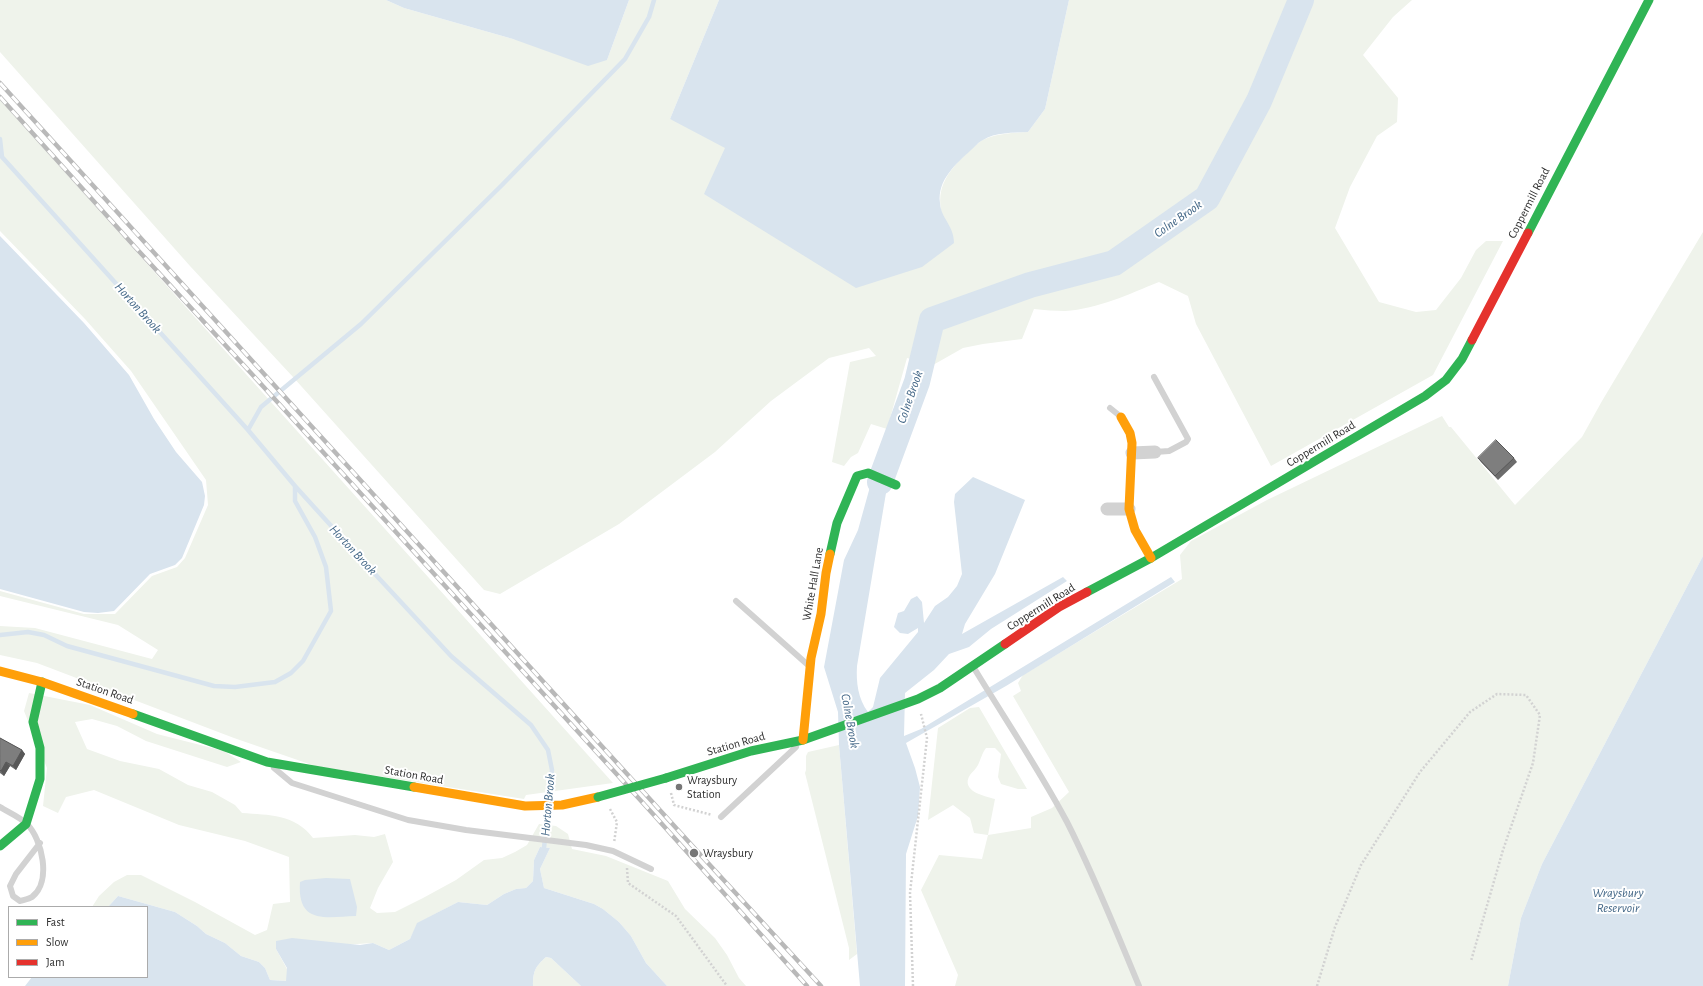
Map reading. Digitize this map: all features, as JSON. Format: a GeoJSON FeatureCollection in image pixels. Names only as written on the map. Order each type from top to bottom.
{"type":"FeatureCollection","features":[{"type":"Feature","properties":{"kind":"street","name":"Coppermill Road"},"geometry":{"type":"LineString","coordinates":[[830,732],[918,699],[940,688],[1059,607],[1151,558],[1425,396],[1446,380],[1462,359],[1648,0]]}},
{"type":"Feature","properties":{"kind":"street"},"geometry":{"type":"LineString","coordinates":[[1121,417],[1130,433],[1132,453],[1128,509],[1135,530],[1151,558]]}},
{"type":"Feature","properties":{"kind":"street"},"geometry":{"type":"LineString","coordinates":[[1132,453],[1155,452]]}},
{"type":"Feature","properties":{"kind":"street","name":"White Hall Lane"},"geometry":{"type":"LineString","coordinates":[[803,740],[810,668],[821,614],[826,573],[837,523],[857,476],[868,473],[896,484]]}},
{"type":"Feature","properties":{"kind":"street"},"geometry":{"type":"LineString","coordinates":[[1107,509],[1128,509]]}},
{"type":"Feature","properties":{"kind":"street","name":"Station Road"},"geometry":{"type":"LineString","coordinates":[[0,671],[42,682],[267,762],[525,806],[562,805],[598,798],[751,751],[803,740],[830,732]]}},
{"type":"Feature","properties":{"kind":"street"},"geometry":{"type":"LineString","coordinates":[[0,846],[26,824],[40,779],[40,748],[33,722],[42,682]]}},
{"type":"Feature","properties":{"kind":"lane"},"geometry":{"type":"LineString","coordinates":[[1154,377],[1188,439],[1186,442],[1169,451],[1155,452]]}},
{"type":"Feature","properties":{"kind":"lane"},"geometry":{"type":"LineString","coordinates":[[1110,408],[1121,417]]}},
{"type":"Feature","properties":{"kind":"lane"},"geometry":{"type":"LineString","coordinates":[[736,601],[810,668]]}},
{"type":"Feature","properties":{"kind":"lane"},"geometry":{"type":"LineString","coordinates":[[973,666],[1066,820],[1095,878],[1139,986]]}},
{"type":"Feature","properties":{"kind":"lane"},"geometry":{"type":"LineString","coordinates":[[721,817],[803,740]]}},
{"type":"Feature","properties":{"kind":"lane"},"geometry":{"type":"LineString","coordinates":[[267,762],[292,783],[408,820],[466,830],[586,844],[613,851],[651,869]]}},
{"type":"Feature","properties":{"kind":"lane"},"geometry":{"type":"LineString","coordinates":[[0,807],[26,824],[40,843],[43,862],[42,885],[31,898],[20,901],[13,896],[10,886],[16,874],[40,843]]}},
{"type":"Feature","properties":{"kind":"path"},"geometry":{"type":"LineString","coordinates":[[1318,986],[1335,926],[1361,865],[1420,772],[1470,712],[1497,694],[1526,695],[1540,715],[1533,763],[1503,850],[1471,961]]}},
{"type":"Feature","properties":{"kind":"path"},"geometry":{"type":"LineString","coordinates":[[913,986],[910,893],[927,738],[918,699]]}},
{"type":"Feature","properties":{"kind":"path"},"geometry":{"type":"LineString","coordinates":[[674,805],[721,817]]}},
{"type":"Feature","properties":{"kind":"path"},"geometry":{"type":"LineString","coordinates":[[610,809],[617,822],[613,851]]}},
{"type":"Feature","properties":{"kind":"path"},"geometry":{"type":"LineString","coordinates":[[626,858],[628,883],[676,916],[727,986]]}},
{"type":"Feature","properties":{"kind":"shaded area"},"geometry":{"type":"Polygon","coordinates":[[[0,0],[386,0],[404,8],[513,39],[607,60],[629,0],[719,0],[670,119],[942,214],[940,195],[942,187],[955,165],[978,143],[985,139],[1001,134],[1028,132],[1045,109],[1069,0],[1412,0],[1393,17],[1363,55],[1398,98],[1397,122],[1377,136],[1350,187],[1335,228],[1379,302],[1416,312],[1436,310],[1461,278],[1476,250],[1486,241],[1503,241],[1433,375],[1271,466],[1196,324],[1188,296],[1159,282],[1113,300],[1077,310],[1053,311],[1034,309],[1022,339],[963,348],[933,365],[907,358],[887,429],[871,424],[858,453],[851,457],[844,466],[832,462],[850,362],[876,356],[869,348],[829,358],[771,401],[715,452],[619,524],[500,594],[484,590],[293,377],[190,266],[0,52],[0,0]]]}},
{"type":"Feature","properties":{"kind":"shaded area"},"geometry":{"type":"Polygon","coordinates":[[[0,100],[613,783],[526,795],[524,799],[315,766],[234,738],[37,663],[0,655],[0,626],[35,628],[152,659],[158,650],[118,625],[0,596],[0,591],[84,614],[115,614],[152,576],[177,567],[185,558],[208,505],[206,480],[131,371],[85,319],[0,231],[0,100]]]}},
{"type":"Feature","properties":{"kind":"shaded area"},"geometry":{"type":"Polygon","coordinates":[[[1703,232],[1703,556],[1542,864],[1521,918],[1508,986],[955,986],[958,975],[921,890],[939,855],[982,859],[988,835],[1031,828],[1031,817],[1052,808],[1069,792],[1013,696],[1021,691],[1018,683],[1023,675],[1182,579],[1180,555],[1191,541],[1267,500],[1442,416],[1449,427],[1451,427],[1515,505],[1582,437],[1703,232]]]}},
{"type":"Feature","properties":{"kind":"shaded area"},"geometry":{"type":"Polygon","coordinates":[[[29,693],[90,705],[157,734],[224,751],[241,762],[227,767],[146,741],[117,726],[92,719],[75,722],[87,749],[120,761],[159,769],[188,785],[212,792],[235,805],[242,813],[272,815],[290,820],[306,830],[313,838],[355,835],[374,837],[385,834],[393,862],[378,888],[370,908],[377,913],[395,912],[456,880],[484,860],[502,858],[515,852],[527,845],[539,824],[556,826],[568,834],[572,849],[606,856],[668,881],[685,909],[715,938],[727,955],[739,978],[746,986],[667,986],[646,963],[631,936],[619,922],[603,909],[594,904],[544,888],[540,869],[550,848],[540,847],[534,860],[533,881],[526,888],[516,889],[504,894],[487,905],[458,902],[418,923],[410,939],[389,950],[373,943],[276,949],[287,969],[287,981],[270,980],[265,968],[259,962],[241,956],[225,943],[206,934],[197,926],[175,912],[118,896],[109,906],[93,906],[99,896],[114,882],[127,875],[141,875],[195,902],[255,935],[267,930],[273,904],[290,902],[289,857],[245,841],[179,825],[94,790],[66,797],[58,813],[43,806],[47,768],[24,711],[29,693]]]}},
{"type":"Feature","properties":{"kind":"shaded area"},"geometry":{"type":"Polygon","coordinates":[[[979,707],[1027,789],[1018,789],[1001,784],[998,777],[1001,754],[995,748],[986,748],[978,765],[970,775],[968,785],[975,792],[995,799],[988,835],[974,833],[970,818],[953,805],[928,820],[938,728],[970,708],[979,707]]]}},
{"type":"Feature","properties":{"kind":"shaded area"},"geometry":{"type":"Polygon","coordinates":[[[839,745],[857,954],[849,960],[849,948],[805,773],[806,756],[808,752],[839,745]]]}},
{"type":"Feature","properties":{"kind":"shaded area"},"geometry":{"type":"Polygon","coordinates":[[[546,957],[551,958],[581,986],[533,986],[535,970],[546,957]]]}},
{"type":"Feature","properties":{"kind":"water"},"geometry":{"type":"Polygon","coordinates":[[[386,0],[629,0],[607,60],[588,66],[513,39],[404,8],[386,0]]]}},
{"type":"Feature","properties":{"kind":"water"},"geometry":{"type":"Polygon","coordinates":[[[719,0],[1069,0],[1045,109],[1028,132],[999,134],[988,137],[980,142],[959,161],[949,173],[941,187],[941,209],[952,231],[954,243],[922,267],[856,288],[704,194],[725,148],[670,119],[719,0]]]}},
{"type":"Feature","properties":{"kind":"water"},"geometry":{"type":"Polygon","coordinates":[[[0,236],[84,323],[129,375],[154,419],[176,452],[202,482],[205,496],[204,505],[182,558],[175,565],[150,574],[114,611],[98,613],[84,612],[0,589],[0,236]]]}},
{"type":"Feature","properties":{"kind":"water"},"geometry":{"type":"Polygon","coordinates":[[[881,447],[900,450],[897,470],[886,493],[857,666],[858,690],[862,702],[868,712],[873,707],[880,678],[918,632],[918,628],[908,634],[900,633],[894,627],[898,613],[904,611],[911,599],[917,596],[922,602],[924,623],[935,606],[948,597],[957,586],[962,574],[954,502],[955,494],[973,477],[1025,500],[995,574],[965,624],[962,634],[1063,577],[1067,581],[991,629],[969,647],[949,654],[934,670],[905,693],[904,736],[921,729],[1171,577],[1175,582],[1006,686],[906,743],[920,787],[918,816],[906,854],[905,986],[860,986],[839,745],[838,712],[824,667],[844,560],[858,530],[881,447]]]}},
{"type":"Feature","properties":{"kind":"water","name":"Wraysbury Reservoir"},"geometry":{"type":"Polygon","coordinates":[[[1703,556],[1703,986],[1508,986],[1521,918],[1542,864],[1703,556]]]}},
{"type":"Feature","properties":{"kind":"water"},"geometry":{"type":"Polygon","coordinates":[[[540,847],[550,848],[540,869],[544,888],[594,904],[603,909],[619,922],[631,936],[646,963],[667,986],[581,986],[551,958],[546,957],[535,970],[533,986],[25,986],[31,978],[148,978],[148,906],[109,906],[118,896],[175,912],[197,926],[206,934],[225,943],[241,956],[259,962],[265,968],[270,980],[286,981],[287,968],[276,949],[276,941],[292,938],[360,945],[373,943],[389,950],[410,939],[417,923],[458,902],[487,905],[504,894],[516,889],[526,888],[533,881],[534,860],[540,847]]]}},
{"type":"Feature","properties":{"kind":"water"},"geometry":{"type":"Polygon","coordinates":[[[326,878],[350,879],[357,907],[356,916],[316,916],[308,912],[303,906],[300,896],[300,882],[305,880],[326,878]]]}},
{"type":"Feature","properties":{"kind":"building"},"geometry":{"type":"Polygon","coordinates":[[[1496,440],[1514,458],[1495,476],[1478,458],[1496,440]]]}},
{"type":"Feature","properties":{"kind":"building"},"geometry":{"type":"Polygon","coordinates":[[[0,738],[22,750],[13,766],[6,762],[1,771],[0,770],[0,738]]]}},
{"type":"Feature","properties":{"kind":"waterway"},"geometry":{"type":"LineString","coordinates":[[248,430],[261,407],[361,324],[502,185],[625,59],[649,17],[654,0]]}},
{"type":"Feature","properties":{"kind":"waterway","name":"Colne Brook"},"geometry":{"type":"LineString","coordinates":[[880,482],[917,382],[932,320],[1030,285],[1114,263],[1207,198],[1259,101],[1301,0]]}},
{"type":"Feature","properties":{"kind":"waterway","name":"Horton Brook"},"geometry":{"type":"LineString","coordinates":[[0,139],[2,157],[248,430],[295,486],[451,656],[531,725],[548,750],[552,770],[549,802]]}},
{"type":"Feature","properties":{"kind":"waterway"},"geometry":{"type":"LineString","coordinates":[[0,635],[28,632],[44,635],[67,646],[214,686],[235,687],[275,682],[291,673],[303,661],[331,611],[326,567],[315,537],[295,501],[295,486]]}},
{"type":"Feature","properties":{"kind":"waterway","name":"Horton Brook"},"geometry":{"type":"LineString","coordinates":[[542,853],[544,848],[548,810]]}},
{"type":"Feature","properties":{"kind":"railway"},"geometry":{"type":"LineString","coordinates":[[0,83],[821,986]]}},
{"type":"Feature","properties":{"kind":"railway"},"geometry":{"type":"LineString","coordinates":[[0,97],[653,814],[807,986]]}},
{"type":"Feature","properties":{"kind":"traffic: fast"},"geometry":{"type":"LineString","coordinates":[[1528,233],[1649,0]]}},
{"type":"Feature","properties":{"kind":"traffic: fast"},"geometry":{"type":"LineString","coordinates":[[1087,592],[1151,558],[1425,396],[1446,380],[1462,359],[1472,340]]}},
{"type":"Feature","properties":{"kind":"traffic: fast"},"geometry":{"type":"LineString","coordinates":[[830,554],[837,523],[857,476],[868,473],[896,485]]}},
{"type":"Feature","properties":{"kind":"traffic: fast"},"geometry":{"type":"LineString","coordinates":[[666,778],[751,751],[803,740],[918,699],[940,688],[1005,644]]}},
{"type":"Feature","properties":{"kind":"traffic: fast"},"geometry":{"type":"LineString","coordinates":[[0,846],[26,824],[40,779],[40,748],[33,722],[42,682]]}},
{"type":"Feature","properties":{"kind":"traffic: fast"},"geometry":{"type":"LineString","coordinates":[[133,714],[267,762],[414,787]]}},
{"type":"Feature","properties":{"kind":"traffic: fast"},"geometry":{"type":"LineString","coordinates":[[598,797],[666,778]]}},
{"type":"Feature","properties":{"kind":"traffic: slow"},"geometry":{"type":"LineString","coordinates":[[1121,417],[1130,433],[1132,443],[1129,509],[1135,530],[1151,558]]}},
{"type":"Feature","properties":{"kind":"traffic: slow"},"geometry":{"type":"LineString","coordinates":[[803,740],[811,658],[821,614],[830,554]]}},
{"type":"Feature","properties":{"kind":"traffic: slow"},"geometry":{"type":"LineString","coordinates":[[0,671],[42,682],[133,714]]}},
{"type":"Feature","properties":{"kind":"traffic: slow"},"geometry":{"type":"LineString","coordinates":[[414,787],[525,806],[562,805],[598,797]]}},
{"type":"Feature","properties":{"kind":"traffic: jam"},"geometry":{"type":"LineString","coordinates":[[1472,340],[1528,233]]}},
{"type":"Feature","properties":{"kind":"traffic: jam"},"geometry":{"type":"LineString","coordinates":[[1005,644],[1059,607],[1087,592]]}},
{"type":"Feature","properties":{"kind":"place","name":"Wraysbury Station"},"geometry":{"type":"Point","coordinates":[679,787]}},
{"type":"Feature","properties":{"kind":"place","name":"Wraysbury"},"geometry":{"type":"Point","coordinates":[694,853]}}]}
